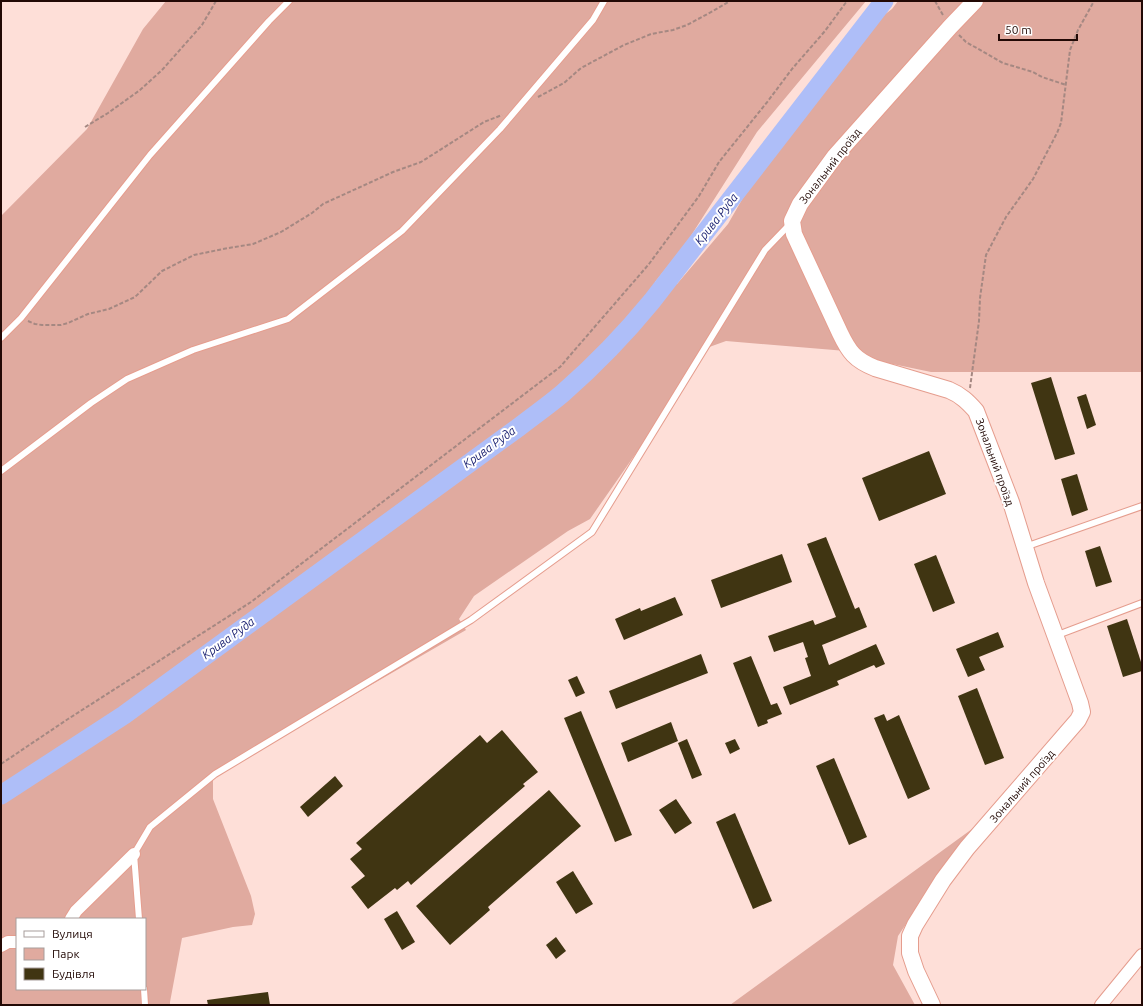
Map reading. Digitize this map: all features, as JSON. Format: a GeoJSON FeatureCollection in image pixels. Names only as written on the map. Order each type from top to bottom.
{"type":"FeatureCollection","features":[{"type":"Feature","properties":{"kind":"street","name":"Зональний проїзд"},"geometry":{"type":"LineString","coordinates":[[932,1005],[916,971],[910,953],[910,936],[915,925],[943,880],[967,848],[1074,725],[1082,712],[1036,583],[1011,502],[981,420],[976,411],[969,402],[958,394],[949,390],[874,368],[854,357],[843,339],[794,234],[792,221],[800,204],[835,156],[975,1]]}},
{"type":"Feature","properties":{"kind":"street"},"geometry":{"type":"LineString","coordinates":[[72,918],[76,911],[134,854]]}},
{"type":"Feature","properties":{"kind":"street"},"geometry":{"type":"LineString","coordinates":[[1,946],[8,942],[16,942]]}},
{"type":"Feature","properties":{"kind":"street"},"geometry":{"type":"LineString","coordinates":[[1101,1005],[1142,955]]}},
{"type":"Feature","properties":{"kind":"lane"},"geometry":{"type":"LineString","coordinates":[[1,338],[21,318],[150,155],[289,1]]}},
{"type":"Feature","properties":{"kind":"lane"},"geometry":{"type":"LineString","coordinates":[[1,471],[91,403],[127,379],[193,350],[288,319],[402,231],[500,129],[593,20],[604,1]]}},
{"type":"Feature","properties":{"kind":"lane"},"geometry":{"type":"LineString","coordinates":[[139,918],[134,854],[150,827],[215,774],[471,620],[592,532],[765,250],[792,221]]}},
{"type":"Feature","properties":{"kind":"lane"},"geometry":{"type":"LineString","coordinates":[[1025,547],[1142,506]]}},
{"type":"Feature","properties":{"kind":"lane"},"geometry":{"type":"LineString","coordinates":[[1055,636],[1142,603]]}},
{"type":"Feature","properties":{"kind":"lane"},"geometry":{"type":"LineString","coordinates":[[144,990],[145,1005]]}},
{"type":"Feature","properties":{"kind":"path"},"geometry":{"type":"LineString","coordinates":[[85,127],[108,113],[140,90],[162,70],[202,26],[216,1]]}},
{"type":"Feature","properties":{"kind":"path"},"geometry":{"type":"LineString","coordinates":[[21,318],[35,324],[61,325],[88,314],[110,309],[135,297],[162,272],[194,256],[253,244],[281,232],[324,204],[393,172],[421,162],[484,122],[518,108],[564,83],[581,68],[624,46],[652,34],[673,30],[687,25],[730,1]]}},
{"type":"Feature","properties":{"kind":"path"},"geometry":{"type":"LineString","coordinates":[[1,764],[250,602],[560,367],[649,264],[699,196],[719,162],[847,1]]}},
{"type":"Feature","properties":{"kind":"path"},"geometry":{"type":"LineString","coordinates":[[935,1],[950,27],[966,42],[1003,63],[1033,72],[1042,77],[1066,85]]}},
{"type":"Feature","properties":{"kind":"path"},"geometry":{"type":"LineString","coordinates":[[969,402],[986,255],[1006,217],[1033,179],[1057,133],[1061,123],[1070,50],[1078,30],[1094,1]]}},
{"type":"Feature","properties":{"kind":"green space"},"geometry":{"type":"Polygon","coordinates":[[[166,1],[866,1],[757,132],[687,242],[655,282],[677,284],[728,224],[760,168],[880,18],[892,9],[898,1],[1142,1],[1142,372],[931,372],[878,361],[858,352],[726,341],[701,350],[648,436],[590,519],[568,531],[474,596],[459,619],[466,630],[224,770],[213,779],[213,799],[251,896],[255,914],[252,925],[233,927],[182,938],[170,1005],[1,1005],[1,216],[87,129],[143,29],[166,1]]]}},
{"type":"Feature","properties":{"kind":"green space"},"geometry":{"type":"Polygon","coordinates":[[[983,821],[937,878],[898,936],[893,965],[915,1005],[730,1005],[983,821]]]}},
{"type":"Feature","properties":{"kind":"building"},"geometry":{"type":"Polygon","coordinates":[[[1051,377],[1075,454],[1055,460],[1031,383],[1051,377]]]}},
{"type":"Feature","properties":{"kind":"building"},"geometry":{"type":"Polygon","coordinates":[[[1086,394],[1096,425],[1087,429],[1077,397],[1086,394]]]}},
{"type":"Feature","properties":{"kind":"building"},"geometry":{"type":"Polygon","coordinates":[[[929,451],[946,494],[879,521],[862,478],[929,451]]]}},
{"type":"Feature","properties":{"kind":"building"},"geometry":{"type":"Polygon","coordinates":[[[1077,474],[1088,510],[1072,516],[1061,479],[1077,474]]]}},
{"type":"Feature","properties":{"kind":"building"},"geometry":{"type":"Polygon","coordinates":[[[826,537],[855,609],[859,607],[867,627],[822,645],[829,665],[876,644],[885,664],[876,668],[874,665],[837,681],[839,685],[790,705],[783,687],[811,676],[805,658],[808,657],[803,642],[774,652],[768,636],[813,620],[815,625],[836,617],[807,544],[826,537]]]}},
{"type":"Feature","properties":{"kind":"building"},"geometry":{"type":"Polygon","coordinates":[[[1100,546],[1112,582],[1096,587],[1085,551],[1100,546]]]}},
{"type":"Feature","properties":{"kind":"building"},"geometry":{"type":"Polygon","coordinates":[[[782,554],[792,582],[721,608],[711,580],[782,554]]]}},
{"type":"Feature","properties":{"kind":"building"},"geometry":{"type":"Polygon","coordinates":[[[936,555],[955,603],[933,612],[914,564],[936,555]]]}},
{"type":"Feature","properties":{"kind":"building"},"geometry":{"type":"Polygon","coordinates":[[[675,597],[683,615],[624,640],[615,619],[640,608],[641,611],[675,597]]]}},
{"type":"Feature","properties":{"kind":"building"},"geometry":{"type":"Polygon","coordinates":[[[1127,619],[1142,665],[1142,671],[1123,677],[1107,626],[1127,619]]]}},
{"type":"Feature","properties":{"kind":"building"},"geometry":{"type":"Polygon","coordinates":[[[998,632],[1004,647],[979,657],[985,670],[968,677],[956,649],[998,632]]]}},
{"type":"Feature","properties":{"kind":"building"},"geometry":{"type":"Polygon","coordinates":[[[701,654],[708,673],[616,709],[609,691],[701,654]]]}},
{"type":"Feature","properties":{"kind":"building"},"geometry":{"type":"Polygon","coordinates":[[[751,656],[771,705],[777,703],[782,714],[767,720],[768,723],[758,727],[733,663],[751,656]]]}},
{"type":"Feature","properties":{"kind":"building"},"geometry":{"type":"Polygon","coordinates":[[[577,676],[585,693],[576,697],[568,680],[577,676]]]}},
{"type":"Feature","properties":{"kind":"building"},"geometry":{"type":"Polygon","coordinates":[[[977,688],[1004,758],[985,765],[958,696],[977,688]]]}},
{"type":"Feature","properties":{"kind":"building"},"geometry":{"type":"Polygon","coordinates":[[[581,711],[632,835],[615,842],[564,718],[581,711]]]}},
{"type":"Feature","properties":{"kind":"building"},"geometry":{"type":"Polygon","coordinates":[[[884,714],[887,721],[899,715],[930,789],[908,799],[874,718],[884,714]]]}},
{"type":"Feature","properties":{"kind":"building"},"geometry":{"type":"Polygon","coordinates":[[[671,722],[678,741],[628,762],[621,743],[671,722]]]}},
{"type":"Feature","properties":{"kind":"building"},"geometry":{"type":"Polygon","coordinates":[[[502,730],[538,772],[523,784],[525,786],[411,885],[408,881],[397,890],[395,888],[368,909],[351,887],[365,876],[350,859],[362,849],[356,843],[480,735],[487,743],[502,730]]]}},
{"type":"Feature","properties":{"kind":"building"},"geometry":{"type":"Polygon","coordinates":[[[687,739],[702,775],[692,779],[678,743],[687,739]]]}},
{"type":"Feature","properties":{"kind":"building"},"geometry":{"type":"Polygon","coordinates":[[[735,739],[740,749],[730,754],[725,743],[735,739]]]}},
{"type":"Feature","properties":{"kind":"building"},"geometry":{"type":"Polygon","coordinates":[[[834,758],[867,837],[849,845],[816,766],[834,758]]]}},
{"type":"Feature","properties":{"kind":"building"},"geometry":{"type":"Polygon","coordinates":[[[335,776],[343,786],[308,817],[300,807],[335,776]]]}},
{"type":"Feature","properties":{"kind":"building"},"geometry":{"type":"Polygon","coordinates":[[[549,790],[581,826],[488,907],[490,910],[450,945],[416,906],[549,790]]]}},
{"type":"Feature","properties":{"kind":"building"},"geometry":{"type":"Polygon","coordinates":[[[676,799],[692,823],[675,834],[659,810],[676,799]]]}},
{"type":"Feature","properties":{"kind":"building"},"geometry":{"type":"Polygon","coordinates":[[[735,813],[772,901],[753,909],[716,822],[735,813]]]}},
{"type":"Feature","properties":{"kind":"building"},"geometry":{"type":"Polygon","coordinates":[[[573,871],[593,904],[576,914],[556,882],[573,871]]]}},
{"type":"Feature","properties":{"kind":"building"},"geometry":{"type":"Polygon","coordinates":[[[397,911],[415,942],[402,950],[384,919],[397,911]]]}},
{"type":"Feature","properties":{"kind":"building"},"geometry":{"type":"Polygon","coordinates":[[[556,937],[566,951],[556,959],[546,945],[556,937]]]}},
{"type":"Feature","properties":{"kind":"building"},"geometry":{"type":"Polygon","coordinates":[[[268,992],[270,1005],[208,1005],[207,1000],[268,992]]]}},
{"type":"Feature","properties":{"kind":"waterway","name":"Крива Руда"},"geometry":{"type":"LineString","coordinates":[[1,795],[124,715],[519,427],[563,393],[598,360],[652,301],[884,1]]}}]}
